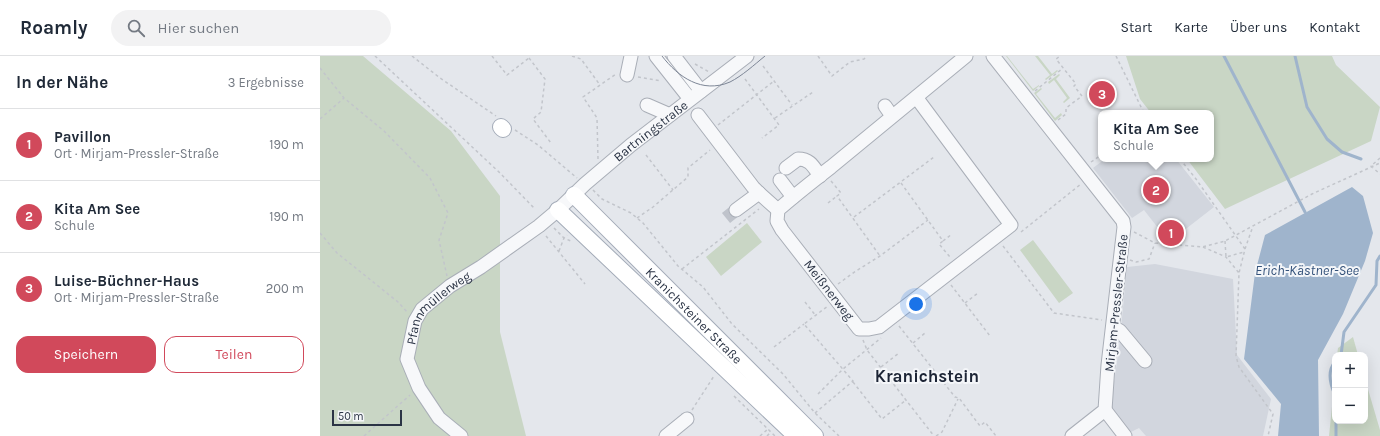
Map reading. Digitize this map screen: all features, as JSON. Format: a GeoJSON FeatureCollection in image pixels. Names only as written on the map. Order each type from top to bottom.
{"type":"FeatureCollection","features":[{"type":"Feature","properties":{"kind":"main road","name":"Kranichsteiner Straße"},"geometry":{"type":"LineString","coordinates":[[574,195],[816,436]]}},
{"type":"Feature","properties":{"kind":"main road","name":"Kranichsteiner Straße"},"geometry":{"type":"LineString","coordinates":[[558,210],[796,436]]}},
{"type":"Feature","properties":{"kind":"street"},"geometry":{"type":"LineString","coordinates":[[624,74],[631,56]]}},
{"type":"Feature","properties":{"kind":"street"},"geometry":{"type":"LineString","coordinates":[[656,56],[690,100]]}},
{"type":"Feature","properties":{"kind":"street"},"geometry":{"type":"LineString","coordinates":[[674,56],[701,91]]}},
{"type":"Feature","properties":{"kind":"street"},"geometry":{"type":"LineString","coordinates":[[736,210],[793,197],[822,174],[888,111],[916,97],[966,56]]}},
{"type":"Feature","properties":{"kind":"street","name":"Mirjam-Pressler-Straße"},"geometry":{"type":"LineString","coordinates":[[993,56],[1123,221],[1124,227],[1121,258],[1108,323],[1105,410]]}},
{"type":"Feature","properties":{"kind":"street","name":"Bartningstraße"},"geometry":{"type":"LineString","coordinates":[[558,210],[598,173],[744,57]]}},
{"type":"Feature","properties":{"kind":"street","name":"Meißnerweg"},"geometry":{"type":"LineString","coordinates":[[768,202],[782,230],[859,329],[869,330],[879,327],[1011,224],[916,97]]}},
{"type":"Feature","properties":{"kind":"street"},"geometry":{"type":"LineString","coordinates":[[647,105],[670,115]]}},
{"type":"Feature","properties":{"kind":"street"},"geometry":{"type":"LineString","coordinates":[[698,115],[768,202]]}},
{"type":"Feature","properties":{"kind":"street"},"geometry":{"type":"LineString","coordinates":[[786,168],[798,159],[805,159],[822,174]]}},
{"type":"Feature","properties":{"kind":"street"},"geometry":{"type":"LineString","coordinates":[[780,180],[793,197]]}},
{"type":"Feature","properties":{"kind":"street","name":"Pfannmüllerweg"},"geometry":{"type":"LineString","coordinates":[[461,436],[439,418],[419,388],[407,359],[415,321],[422,309],[450,286],[481,267],[539,226],[558,210]]}},
{"type":"Feature","properties":{"kind":"street"},"geometry":{"type":"LineString","coordinates":[[1108,323],[1120,331],[1145,361]]}},
{"type":"Feature","properties":{"kind":"street"},"geometry":{"type":"LineString","coordinates":[[1072,436],[1105,410],[1125,436]]}},
{"type":"Feature","properties":{"kind":"street"},"geometry":{"type":"LineString","coordinates":[[666,436],[686,419]]}},
{"type":"Feature","properties":{"kind":"path"},"geometry":{"type":"LineString","coordinates":[[375,56],[500,173],[535,209]]}},
{"type":"Feature","properties":{"kind":"path"},"geometry":{"type":"LineString","coordinates":[[492,56],[507,75],[529,57],[545,79],[541,112],[533,119],[552,143]]}},
{"type":"Feature","properties":{"kind":"path"},"geometry":{"type":"LineString","coordinates":[[572,56],[581,59],[600,85]]}},
{"type":"Feature","properties":{"kind":"path"},"geometry":{"type":"LineString","coordinates":[[818,56],[832,76],[850,62],[864,59],[868,56]]}},
{"type":"Feature","properties":{"kind":"path"},"geometry":{"type":"LineString","coordinates":[[1055,123],[1066,114],[1066,108],[1082,96],[1074,86],[1076,84],[1060,62],[1056,59],[1060,56]]}},
{"type":"Feature","properties":{"kind":"path"},"geometry":{"type":"LineString","coordinates":[[1116,56],[1142,110]]}},
{"type":"Feature","properties":{"kind":"path"},"geometry":{"type":"LineString","coordinates":[[691,61],[711,73]]}},
{"type":"Feature","properties":{"kind":"path"},"geometry":{"type":"LineString","coordinates":[[763,66],[792,106]]}},
{"type":"Feature","properties":{"kind":"path"},"geometry":{"type":"LineString","coordinates":[[320,68],[344,98],[384,131],[430,178],[448,213],[439,240],[450,286]]}},
{"type":"Feature","properties":{"kind":"path"},"geometry":{"type":"LineString","coordinates":[[1032,93],[1063,68]]}},
{"type":"Feature","properties":{"kind":"path"},"geometry":{"type":"LineString","coordinates":[[598,173],[597,118],[583,97],[616,74],[624,74]]}},
{"type":"Feature","properties":{"kind":"path"},"geometry":{"type":"LineString","coordinates":[[647,78],[651,79]]}},
{"type":"Feature","properties":{"kind":"path"},"geometry":{"type":"LineString","coordinates":[[745,79],[779,125],[762,138]]}},
{"type":"Feature","properties":{"kind":"path"},"geometry":{"type":"LineString","coordinates":[[711,131],[774,81]]}},
{"type":"Feature","properties":{"kind":"path"},"geometry":{"type":"LineString","coordinates":[[775,119],[813,92]]}},
{"type":"Feature","properties":{"kind":"path"},"geometry":{"type":"LineString","coordinates":[[320,119],[344,98]]}},
{"type":"Feature","properties":{"kind":"path"},"geometry":{"type":"LineString","coordinates":[[637,218],[674,190],[688,177],[688,168],[720,143]]}},
{"type":"Feature","properties":{"kind":"path"},"geometry":{"type":"LineString","coordinates":[[646,155],[674,190]]}},
{"type":"Feature","properties":{"kind":"path"},"geometry":{"type":"LineString","coordinates":[[853,218],[934,157]]}},
{"type":"Feature","properties":{"kind":"path"},"geometry":{"type":"LineString","coordinates":[[1371,166],[1380,158]]}},
{"type":"Feature","properties":{"kind":"path"},"geometry":{"type":"LineString","coordinates":[[1182,162],[1245,249]]}},
{"type":"Feature","properties":{"kind":"path"},"geometry":{"type":"LineString","coordinates":[[1202,247],[1225,241],[1294,203],[1380,163]]}},
{"type":"Feature","properties":{"kind":"path"},"geometry":{"type":"LineString","coordinates":[[1371,166],[1380,174]]}},
{"type":"Feature","properties":{"kind":"path"},"geometry":{"type":"LineString","coordinates":[[822,174],[841,193],[828,203]]}},
{"type":"Feature","properties":{"kind":"path"},"geometry":{"type":"LineString","coordinates":[[901,182],[943,241]]}},
{"type":"Feature","properties":{"kind":"path"},"geometry":{"type":"LineString","coordinates":[[591,188],[602,199],[631,213],[644,223],[678,266],[703,287],[732,324],[783,374],[815,413],[838,436]]}},
{"type":"Feature","properties":{"kind":"path"},"geometry":{"type":"LineString","coordinates":[[837,196],[880,256]]}},
{"type":"Feature","properties":{"kind":"path"},"geometry":{"type":"LineString","coordinates":[[682,270],[768,202]]}},
{"type":"Feature","properties":{"kind":"path"},"geometry":{"type":"LineString","coordinates":[[774,347],[816,316],[856,270],[880,256],[928,220]]}},
{"type":"Feature","properties":{"kind":"path"},"geometry":{"type":"LineString","coordinates":[[539,226],[585,284]]}},
{"type":"Feature","properties":{"kind":"path"},"geometry":{"type":"LineString","coordinates":[[1253,226],[1244,252],[1239,273],[1236,356],[1239,367],[1273,414],[1268,436]]}},
{"type":"Feature","properties":{"kind":"path"},"geometry":{"type":"LineString","coordinates":[[1124,227],[1155,243],[1202,247],[1226,257],[1239,273]]}},
{"type":"Feature","properties":{"kind":"path"},"geometry":{"type":"LineString","coordinates":[[320,233],[337,253],[398,302],[415,321]]}},
{"type":"Feature","properties":{"kind":"path"},"geometry":{"type":"LineString","coordinates":[[952,234],[940,244],[957,267]]}},
{"type":"Feature","properties":{"kind":"path"},"geometry":{"type":"LineString","coordinates":[[995,237],[1054,313],[1108,323]]}},
{"type":"Feature","properties":{"kind":"path"},"geometry":{"type":"LineString","coordinates":[[559,251],[564,238]]}},
{"type":"Feature","properties":{"kind":"path"},"geometry":{"type":"LineString","coordinates":[[1225,241],[1226,257]]}},
{"type":"Feature","properties":{"kind":"path"},"geometry":{"type":"LineString","coordinates":[[1121,258],[1136,262],[1149,259],[1155,243]]}},
{"type":"Feature","properties":{"kind":"path"},"geometry":{"type":"LineString","coordinates":[[1226,257],[1244,252]]}},
{"type":"Feature","properties":{"kind":"path"},"geometry":{"type":"LineString","coordinates":[[951,285],[990,336]]}},
{"type":"Feature","properties":{"kind":"path"},"geometry":{"type":"LineString","coordinates":[[965,303],[978,293]]}},
{"type":"Feature","properties":{"kind":"path"},"geometry":{"type":"LineString","coordinates":[[805,302],[816,316]]}},
{"type":"Feature","properties":{"kind":"path"},"geometry":{"type":"LineString","coordinates":[[892,317],[955,397],[959,398],[980,426],[985,422],[996,436]]}},
{"type":"Feature","properties":{"kind":"path"},"geometry":{"type":"LineString","coordinates":[[804,324],[853,381],[882,419],[906,400]]}},
{"type":"Feature","properties":{"kind":"path"},"geometry":{"type":"LineString","coordinates":[[913,343],[925,333]]}},
{"type":"Feature","properties":{"kind":"path"},"geometry":{"type":"LineString","coordinates":[[867,350],[935,436],[942,432],[959,398]]}},
{"type":"Feature","properties":{"kind":"path"},"geometry":{"type":"LineString","coordinates":[[881,367],[899,353]]}},
{"type":"Feature","properties":{"kind":"path"},"geometry":{"type":"LineString","coordinates":[[686,419],[714,376]]}},
{"type":"Feature","properties":{"kind":"path"},"geometry":{"type":"LineString","coordinates":[[815,413],[853,381]]}},
{"type":"Feature","properties":{"kind":"path"},"geometry":{"type":"LineString","coordinates":[[364,436],[419,388]]}},
{"type":"Feature","properties":{"kind":"path"},"geometry":{"type":"LineString","coordinates":[[760,436],[768,428]]}},
{"type":"Feature","properties":{"kind":"path"},"geometry":{"type":"LineString","coordinates":[[767,436],[771,432]]}},
{"type":"Feature","properties":{"kind":"shaded area"},"geometry":{"type":"Polygon","coordinates":[[[1101,162],[1178,162],[1214,207],[1169,242],[1144,210],[1132,218],[1093,168],[1101,162]]]}},
{"type":"Feature","properties":{"kind":"shaded area"},"geometry":{"type":"Polygon","coordinates":[[[1155,264],[1233,279],[1237,355],[1271,399],[1263,436],[1146,436],[1139,428],[1129,433],[1110,409],[1119,348],[1127,267],[1155,264]]]}},
{"type":"Feature","properties":{"kind":"green space"},"geometry":{"type":"Polygon","coordinates":[[[320,56],[363,56],[451,131],[500,196],[500,332],[526,436],[320,436],[320,56]]]}},
{"type":"Feature","properties":{"kind":"green space"},"geometry":{"type":"Polygon","coordinates":[[[1006,56],[1033,89],[1039,86],[1033,91],[1006,56]]]}},
{"type":"Feature","properties":{"kind":"green space"},"geometry":{"type":"Polygon","coordinates":[[[1035,56],[1038,56],[1052,74],[1057,70],[1058,71],[1046,80],[1045,79],[1050,75],[1035,56]]]}},
{"type":"Feature","properties":{"kind":"green space"},"geometry":{"type":"Polygon","coordinates":[[[1126,56],[1332,56],[1336,65],[1380,107],[1371,141],[1225,209],[1189,162],[1214,162],[1214,110],[1149,110],[1140,99],[1126,56]]]}},
{"type":"Feature","properties":{"kind":"green space"},"geometry":{"type":"Polygon","coordinates":[[[1059,74],[1060,75],[1056,79],[1070,98],[1064,103],[1063,102],[1067,98],[1054,80],[1049,84],[1048,82],[1059,74]]]}},
{"type":"Feature","properties":{"kind":"green space"},"geometry":{"type":"Polygon","coordinates":[[[1041,88],[1042,89],[1036,94],[1055,118],[1061,113],[1062,115],[1055,121],[1034,93],[1041,88]]]}},
{"type":"Feature","properties":{"kind":"green space"},"geometry":{"type":"Polygon","coordinates":[[[747,223],[762,242],[721,276],[706,257],[747,223]]]}},
{"type":"Feature","properties":{"kind":"green space"},"geometry":{"type":"Polygon","coordinates":[[[1033,240],[1073,293],[1059,303],[1020,250],[1033,240]]]}},
{"type":"Feature","properties":{"kind":"green space"},"geometry":{"type":"Polygon","coordinates":[[[1353,337],[1357,352],[1337,352],[1338,348],[1353,337]]]}},
{"type":"Feature","properties":{"kind":"green space"},"geometry":{"type":"Polygon","coordinates":[[[1368,389],[1380,430],[1380,436],[1329,436],[1332,406],[1332,424],[1368,424],[1368,389]]]}},
{"type":"Feature","properties":{"kind":"water","name":"Erich-Kästner-See"},"geometry":{"type":"Polygon","coordinates":[[[1352,187],[1363,196],[1373,233],[1365,261],[1343,314],[1318,360],[1319,436],[1278,436],[1281,404],[1244,359],[1255,273],[1265,235],[1352,187]]]}},
{"type":"Feature","properties":{"kind":"waterway"},"geometry":{"type":"LineString","coordinates":[[1224,56],[1305,212]]}},
{"type":"Feature","properties":{"kind":"waterway"},"geometry":{"type":"LineString","coordinates":[[1295,56],[1307,107],[1327,139],[1342,152],[1361,159]]}},
{"type":"Feature","properties":{"kind":"waterway"},"geometry":{"type":"LineString","coordinates":[[1341,352],[1344,332],[1376,285],[1377,261],[1380,256]]}},
{"type":"Feature","properties":{"kind":"waterway"},"geometry":{"type":"LineString","coordinates":[[1332,366],[1330,373],[1332,386]]}},
{"type":"Feature","properties":{"kind":"waterway"},"geometry":{"type":"LineString","coordinates":[[1336,424],[1336,436]]}},
{"type":"Feature","properties":{"kind":"tunnel"},"geometry":{"type":"LineString","coordinates":[[726,218],[736,210]]}},
{"type":"Feature","properties":{"kind":"tram line"},"geometry":{"type":"LineString","coordinates":[[662,56],[668,64],[683,77],[700,85],[710,86],[720,85],[734,80],[765,56]]}},
{"type":"Feature","properties":{"kind":"place","name":"Luise-Büchner-Haus"},"geometry":{"type":"Point","coordinates":[1102,94]}},
{"type":"Feature","properties":{"kind":"place","name":"Kita Am See"},"geometry":{"type":"Point","coordinates":[1156,190]}},
{"type":"Feature","properties":{"kind":"place","name":"Pavillon"},"geometry":{"type":"Point","coordinates":[1171,233]}},
{"type":"Feature","properties":{"kind":"district","name":"Kranichstein"},"geometry":{"type":"Point","coordinates":[927,376]}}]}
